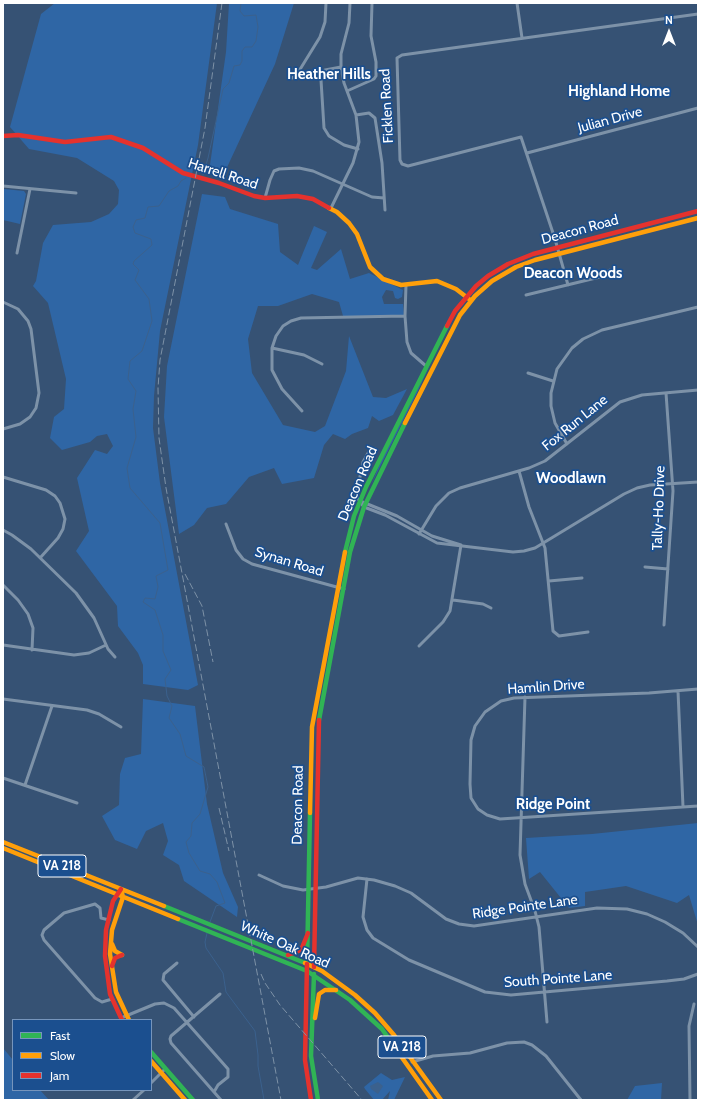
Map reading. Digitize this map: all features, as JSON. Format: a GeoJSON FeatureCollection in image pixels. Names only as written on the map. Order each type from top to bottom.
{"type":"FeatureCollection","features":[{"type":"Feature","properties":{"kind":"main road","name":"Harrell Road"},"geometry":{"type":"LineString","coordinates":[[3,136],[18,135],[65,142],[99,136],[110,138],[143,148],[183,173],[219,183],[254,196],[265,198],[304,197],[331,208],[344,218],[354,229],[373,272],[388,281],[406,285],[437,281],[456,289],[471,300]]}},
{"type":"Feature","properties":{"kind":"main road","name":"Deacon Road"},"geometry":{"type":"LineString","coordinates":[[311,1100],[307,1077],[305,1049],[312,727],[337,588],[349,533],[360,501],[452,316],[467,297],[488,276],[502,267],[533,254],[698,212]]}},
{"type":"Feature","properties":{"kind":"main road","name":"Deacon Road"},"geometry":{"type":"LineString","coordinates":[[312,1028],[318,727],[352,545],[365,504],[451,330],[471,300],[492,281],[509,270],[535,260],[698,218]]}},
{"type":"Feature","properties":{"kind":"main road","name":"VA 218"},"geometry":{"type":"LineString","coordinates":[[3,842],[121,889]]}},
{"type":"Feature","properties":{"kind":"main road","name":"VA 218"},"geometry":{"type":"LineString","coordinates":[[3,848],[122,897]]}},
{"type":"Feature","properties":{"kind":"main road"},"geometry":{"type":"LineString","coordinates":[[121,889],[117,895],[106,930],[105,956],[112,999],[121,1019]]}},
{"type":"Feature","properties":{"kind":"main road"},"geometry":{"type":"LineString","coordinates":[[121,889],[122,897],[110,941],[112,969],[116,992],[128,1018]]}},
{"type":"Feature","properties":{"kind":"main road","name":"White Oak Road"},"geometry":{"type":"LineString","coordinates":[[121,889],[287,955],[314,967],[338,982],[364,1003],[394,1035],[441,1100]]}},
{"type":"Feature","properties":{"kind":"main road","name":"White Oak Road"},"geometry":{"type":"LineString","coordinates":[[122,897],[307,971],[339,991],[382,1029],[432,1100]]}},
{"type":"Feature","properties":{"kind":"main road"},"geometry":{"type":"LineString","coordinates":[[287,955],[297,954],[301,950],[308,933]]}},
{"type":"Feature","properties":{"kind":"main road"},"geometry":{"type":"LineString","coordinates":[[110,941],[115,951],[122,955],[116,958],[112,969]]}},
{"type":"Feature","properties":{"kind":"main road"},"geometry":{"type":"LineString","coordinates":[[318,1100],[312,1074],[312,1028],[319,994],[329,989],[339,991]]}},
{"type":"Feature","properties":{"kind":"main road"},"geometry":{"type":"LineString","coordinates":[[152,1053],[193,1100]]}},
{"type":"Feature","properties":{"kind":"main road"},"geometry":{"type":"LineString","coordinates":[[152,1062],[185,1100]]}},
{"type":"Feature","properties":{"kind":"street"},"geometry":{"type":"LineString","coordinates":[[292,78],[299,72],[320,37],[325,22],[326,3]]}},
{"type":"Feature","properties":{"kind":"street"},"geometry":{"type":"LineString","coordinates":[[331,208],[358,149],[359,135],[356,115],[347,91],[341,67],[341,54],[349,23],[350,3]]}},
{"type":"Feature","properties":{"kind":"street"},"geometry":{"type":"LineString","coordinates":[[347,91],[374,79],[376,76],[375,56],[371,36],[372,3]]}},
{"type":"Feature","properties":{"kind":"street"},"geometry":{"type":"LineString","coordinates":[[517,3],[522,38]]}},
{"type":"Feature","properties":{"kind":"street","name":"Ficklen Road"},"geometry":{"type":"LineString","coordinates":[[568,285],[521,138],[404,166],[400,160],[396,63],[400,56],[698,14]]}},
{"type":"Feature","properties":{"kind":"street"},"geometry":{"type":"LineString","coordinates":[[341,67],[325,70],[321,80],[324,128],[329,136],[344,145],[358,149]]}},
{"type":"Feature","properties":{"kind":"street","name":"Julian Drive"},"geometry":{"type":"LineString","coordinates":[[527,153],[698,108]]}},
{"type":"Feature","properties":{"kind":"street"},"geometry":{"type":"LineString","coordinates":[[356,115],[369,113],[375,118],[382,163],[385,210]]}},
{"type":"Feature","properties":{"kind":"street"},"geometry":{"type":"LineString","coordinates":[[265,198],[273,173],[279,169],[308,169],[372,197],[384,198]]}},
{"type":"Feature","properties":{"kind":"street"},"geometry":{"type":"LineString","coordinates":[[3,186],[76,193]]}},
{"type":"Feature","properties":{"kind":"street"},"geometry":{"type":"LineString","coordinates":[[17,253],[30,189]]}},
{"type":"Feature","properties":{"kind":"street"},"geometry":{"type":"LineString","coordinates":[[526,295],[600,277],[610,270]]}},
{"type":"Feature","properties":{"kind":"street"},"geometry":{"type":"LineString","coordinates":[[406,285],[406,337],[409,349],[416,358],[426,366]]}},
{"type":"Feature","properties":{"kind":"street"},"geometry":{"type":"LineString","coordinates":[[3,302],[18,309],[28,321],[31,329],[39,393],[37,403],[30,417],[20,424],[3,429]]}},
{"type":"Feature","properties":{"kind":"street"},"geometry":{"type":"LineString","coordinates":[[568,444],[558,429],[552,414],[550,400],[553,381],[559,365],[577,343],[589,335],[614,327],[698,307]]}},
{"type":"Feature","properties":{"kind":"street"},"geometry":{"type":"LineString","coordinates":[[302,411],[282,389],[274,376],[271,361],[272,348],[280,330],[287,323],[296,319],[405,316]]}},
{"type":"Feature","properties":{"kind":"street"},"geometry":{"type":"LineString","coordinates":[[272,348],[304,355],[322,364]]}},
{"type":"Feature","properties":{"kind":"street"},"geometry":{"type":"LineString","coordinates":[[528,373],[553,381]]}},
{"type":"Feature","properties":{"kind":"street","name":"Fox Run Lane"},"geometry":{"type":"LineString","coordinates":[[420,532],[436,506],[449,493],[460,488],[519,471],[545,461],[620,402],[642,395],[698,390]]}},
{"type":"Feature","properties":{"kind":"street","name":"Tally-Ho Drive"},"geometry":{"type":"LineString","coordinates":[[664,625],[673,483],[666,393]]}},
{"type":"Feature","properties":{"kind":"street"},"geometry":{"type":"LineString","coordinates":[[375,449],[371,448],[363,462],[356,496],[360,501],[420,532],[437,543],[518,552],[530,550],[544,543],[630,490],[650,485],[698,482]]}},
{"type":"Feature","properties":{"kind":"street"},"geometry":{"type":"LineString","coordinates":[[519,471],[529,507],[544,543],[553,631],[557,636],[588,632]]}},
{"type":"Feature","properties":{"kind":"street"},"geometry":{"type":"LineString","coordinates":[[3,477],[46,490],[60,503],[65,519],[63,529],[58,538],[40,558]]}},
{"type":"Feature","properties":{"kind":"street","name":"Synan Road"},"geometry":{"type":"LineString","coordinates":[[226,524],[236,550],[243,559],[252,564],[337,588],[344,588]]}},
{"type":"Feature","properties":{"kind":"street"},"geometry":{"type":"LineString","coordinates":[[3,530],[22,542],[82,600],[94,618],[106,645],[116,657]]}},
{"type":"Feature","properties":{"kind":"street"},"geometry":{"type":"LineString","coordinates":[[419,646],[446,618],[453,600],[461,545]]}},
{"type":"Feature","properties":{"kind":"street"},"geometry":{"type":"LineString","coordinates":[[645,567],[668,569]]}},
{"type":"Feature","properties":{"kind":"street"},"geometry":{"type":"LineString","coordinates":[[548,581],[582,578]]}},
{"type":"Feature","properties":{"kind":"street"},"geometry":{"type":"LineString","coordinates":[[3,585],[18,600],[28,614],[33,628],[32,650]]}},
{"type":"Feature","properties":{"kind":"street"},"geometry":{"type":"LineString","coordinates":[[453,600],[483,604],[491,608]]}},
{"type":"Feature","properties":{"kind":"street"},"geometry":{"type":"LineString","coordinates":[[3,645],[78,655],[89,653],[106,645]]}},
{"type":"Feature","properties":{"kind":"street","name":"Hamlin Drive"},"geometry":{"type":"LineString","coordinates":[[698,689],[506,699],[491,707],[477,722],[471,742],[470,784],[471,798],[476,806],[482,813],[495,819],[520,819],[698,806]]}},
{"type":"Feature","properties":{"kind":"street"},"geometry":{"type":"LineString","coordinates":[[678,691],[683,807]]}},
{"type":"Feature","properties":{"kind":"street"},"geometry":{"type":"LineString","coordinates":[[525,697],[520,819],[521,868],[537,918],[547,1022]]}},
{"type":"Feature","properties":{"kind":"street"},"geometry":{"type":"LineString","coordinates":[[3,699],[93,712],[121,727]]}},
{"type":"Feature","properties":{"kind":"street"},"geometry":{"type":"LineString","coordinates":[[25,785],[52,706]]}},
{"type":"Feature","properties":{"kind":"street"},"geometry":{"type":"LineString","coordinates":[[3,778],[77,803]]}},
{"type":"Feature","properties":{"kind":"street","name":"Ridge Pointe Lane"},"geometry":{"type":"LineString","coordinates":[[259,875],[283,886],[308,889],[358,878],[367,879],[387,884],[411,893],[440,916],[459,924],[482,926],[597,908],[627,909],[647,914],[665,922],[683,933],[698,947]]}},
{"type":"Feature","properties":{"kind":"street","name":"South Pointe Lane"},"geometry":{"type":"LineString","coordinates":[[367,879],[364,921],[370,935],[385,947],[409,960],[485,992],[506,995],[545,992],[667,981],[684,979],[698,974]]}},
{"type":"Feature","properties":{"kind":"street"},"geometry":{"type":"LineString","coordinates":[[109,920],[101,918],[99,906],[93,905],[64,913],[44,930],[42,935],[44,940],[95,998],[102,1002],[112,999]]}},
{"type":"Feature","properties":{"kind":"street"},"geometry":{"type":"LineString","coordinates":[[177,963],[164,974],[163,980],[194,1017]]}},
{"type":"Feature","properties":{"kind":"street"},"geometry":{"type":"LineString","coordinates":[[220,994],[171,1036],[170,1039],[171,1043],[221,1100]]}},
{"type":"Feature","properties":{"kind":"street"},"geometry":{"type":"LineString","coordinates":[[121,1019],[128,1018],[155,1004],[164,1003],[174,1008],[228,1069],[228,1077],[218,1085],[214,1092]]}},
{"type":"Feature","properties":{"kind":"street"},"geometry":{"type":"LineString","coordinates":[[690,1100],[689,1026],[694,1004]]}},
{"type":"Feature","properties":{"kind":"street"},"geometry":{"type":"LineString","coordinates":[[409,1066],[413,1061],[433,1056],[470,1053],[507,1043],[524,1042],[532,1045],[546,1056],[581,1100]]}},
{"type":"Feature","properties":{"kind":"street"},"geometry":{"type":"LineString","coordinates":[[152,1082],[165,1069]]}},
{"type":"Feature","properties":{"kind":"street"},"geometry":{"type":"LineString","coordinates":[[133,1100],[143,1091]]}},
{"type":"Feature","properties":{"kind":"shaded area"},"geometry":{"type":"Polygon","coordinates":[[[55,3],[217,3],[198,145],[160,331],[154,396],[153,428],[160,483],[198,685],[188,690],[143,684],[143,665],[138,653],[118,626],[117,606],[76,551],[89,531],[77,478],[95,450],[107,454],[113,446],[107,434],[97,436],[90,442],[62,450],[50,438],[54,417],[64,409],[66,379],[48,303],[33,286],[36,281],[43,243],[53,225],[91,222],[109,214],[118,204],[119,190],[114,181],[77,158],[29,149],[10,127],[41,14],[55,3]]]}},
{"type":"Feature","properties":{"kind":"shaded area"},"geometry":{"type":"Polygon","coordinates":[[[229,3],[294,3],[275,64],[223,176],[209,172],[226,52],[229,3]]]}},
{"type":"Feature","properties":{"kind":"shaded area"},"geometry":{"type":"Polygon","coordinates":[[[4,189],[24,191],[26,194],[20,224],[3,220],[4,189]]]}},
{"type":"Feature","properties":{"kind":"shaded area"},"geometry":{"type":"Polygon","coordinates":[[[202,194],[225,197],[230,209],[278,224],[280,252],[298,265],[314,226],[327,232],[311,268],[317,270],[341,249],[350,279],[369,273],[403,290],[402,297],[398,299],[395,298],[393,291],[386,290],[382,297],[384,304],[403,304],[404,316],[343,316],[339,302],[312,294],[278,306],[258,306],[248,339],[252,373],[283,425],[315,432],[325,426],[346,371],[349,336],[373,397],[386,398],[407,389],[393,415],[379,421],[372,416],[368,428],[352,434],[345,439],[333,434],[324,445],[314,478],[282,484],[274,468],[249,477],[226,504],[207,508],[194,525],[179,534],[164,417],[167,366],[202,194]]]}},
{"type":"Feature","properties":{"kind":"shaded area"},"geometry":{"type":"Polygon","coordinates":[[[431,362],[417,393],[371,485],[384,454],[431,362]]]}},
{"type":"Feature","properties":{"kind":"shaded area"},"geometry":{"type":"Polygon","coordinates":[[[143,699],[195,706],[207,804],[223,873],[238,907],[237,917],[184,881],[179,865],[163,855],[168,841],[163,823],[146,831],[137,849],[115,840],[102,816],[119,805],[120,774],[125,758],[141,754],[143,699]]]}},
{"type":"Feature","properties":{"kind":"shaded area"},"geometry":{"type":"Polygon","coordinates":[[[698,823],[698,925],[689,895],[677,903],[626,886],[585,892],[585,906],[569,908],[540,872],[529,879],[526,838],[592,834],[698,823]]]}},
{"type":"Feature","properties":{"kind":"shaded area"},"geometry":{"type":"Polygon","coordinates":[[[3,1048],[12,1059],[12,1091],[41,1091],[49,1100],[3,1100],[3,1048]]]}},
{"type":"Feature","properties":{"kind":"shaded area"},"geometry":{"type":"Polygon","coordinates":[[[381,1073],[392,1080],[405,1077],[394,1100],[388,1100],[390,1091],[382,1100],[374,1100],[364,1087],[381,1073]]]}},
{"type":"Feature","properties":{"kind":"shaded area"},"geometry":{"type":"Polygon","coordinates":[[[378,1082],[383,1086],[378,1094],[371,1089],[370,1086],[378,1082]]]}},
{"type":"Feature","properties":{"kind":"shaded area"},"geometry":{"type":"Polygon","coordinates":[[[662,1083],[661,1100],[627,1100],[635,1086],[662,1083]]]}},
{"type":"Feature","properties":{"kind":"waterway"},"geometry":{"type":"LineString","coordinates":[[203,175],[223,89],[229,83],[234,66],[240,65],[242,61],[242,51],[245,47],[252,47],[256,41],[258,27],[256,15],[244,16],[240,11],[241,3]]}},
{"type":"Feature","properties":{"kind":"waterway"},"geometry":{"type":"LineString","coordinates":[[186,178],[181,181],[178,186],[169,191],[159,206],[148,207],[145,218],[136,220],[133,227],[135,233],[151,239],[152,245],[134,261],[133,264],[139,270],[135,280],[149,299],[152,321],[142,351],[130,361],[128,379],[136,391],[133,409],[136,437],[127,468],[130,488],[160,523],[168,570],[156,576],[158,587],[155,599],[145,598],[143,602],[155,610],[163,635],[163,651],[171,670],[165,679],[167,696],[172,706],[169,718],[180,734],[186,756],[204,767],[208,787],[200,814],[192,823],[191,836],[186,842],[189,853],[200,871],[210,874],[217,882],[225,903],[216,906],[210,922]]}},
{"type":"Feature","properties":{"kind":"waterway"},"geometry":{"type":"LineString","coordinates":[[207,933],[205,942],[206,948],[223,973],[226,992],[255,1031],[258,1066],[264,1100]]}},
{"type":"Feature","properties":{"kind":"railway"},"geometry":{"type":"LineString","coordinates":[[222,3],[205,128],[160,360],[158,388],[159,438],[166,488],[281,1100]]}},
{"type":"Feature","properties":{"kind":"railway"},"geometry":{"type":"LineString","coordinates":[[185,574],[202,606],[213,662]]}},
{"type":"Feature","properties":{"kind":"railway"},"geometry":{"type":"LineString","coordinates":[[219,808],[229,851]]}},
{"type":"Feature","properties":{"kind":"railway"},"geometry":{"type":"LineString","coordinates":[[261,974],[265,983],[280,1005],[362,1100]]}},
{"type":"Feature","properties":{"kind":"traffic: fast"},"geometry":{"type":"LineString","coordinates":[[345,552],[354,516],[366,487],[447,326]]}},
{"type":"Feature","properties":{"kind":"traffic: fast"},"geometry":{"type":"LineString","coordinates":[[319,720],[350,552],[364,507],[405,423]]}},
{"type":"Feature","properties":{"kind":"traffic: fast"},"geometry":{"type":"LineString","coordinates":[[307,964],[310,813]]}},
{"type":"Feature","properties":{"kind":"traffic: fast"},"geometry":{"type":"LineString","coordinates":[[164,906],[305,963]]}},
{"type":"Feature","properties":{"kind":"traffic: fast"},"geometry":{"type":"LineString","coordinates":[[178,919],[307,971],[350,1000],[382,1029],[398,1052]]}},
{"type":"Feature","properties":{"kind":"traffic: fast"},"geometry":{"type":"LineString","coordinates":[[314,974],[311,1056],[318,1100]]}},
{"type":"Feature","properties":{"kind":"traffic: fast"},"geometry":{"type":"LineString","coordinates":[[152,1053],[193,1100]]}},
{"type":"Feature","properties":{"kind":"traffic: slow"},"geometry":{"type":"LineString","coordinates":[[329,208],[337,212],[349,223],[357,234],[370,267],[383,279],[401,285],[437,281],[456,289],[469,299]]}},
{"type":"Feature","properties":{"kind":"traffic: slow"},"geometry":{"type":"LineString","coordinates":[[405,423],[460,315],[475,296],[492,281],[516,267],[535,260],[698,218]]}},
{"type":"Feature","properties":{"kind":"traffic: slow"},"geometry":{"type":"LineString","coordinates":[[310,813],[312,727],[345,552]]}},
{"type":"Feature","properties":{"kind":"traffic: slow"},"geometry":{"type":"LineString","coordinates":[[3,842],[164,906]]}},
{"type":"Feature","properties":{"kind":"traffic: slow"},"geometry":{"type":"LineString","coordinates":[[3,848],[178,919]]}},
{"type":"Feature","properties":{"kind":"traffic: slow"},"geometry":{"type":"LineString","coordinates":[[122,893],[123,897],[112,930],[110,954],[116,992],[129,1019]]}},
{"type":"Feature","properties":{"kind":"traffic: slow"},"geometry":{"type":"LineString","coordinates":[[112,944],[115,951],[122,955]]}},
{"type":"Feature","properties":{"kind":"traffic: slow"},"geometry":{"type":"LineString","coordinates":[[305,963],[322,971],[355,995],[375,1013],[394,1035],[441,1100]]}},
{"type":"Feature","properties":{"kind":"traffic: slow"},"geometry":{"type":"LineString","coordinates":[[315,1018],[319,994],[325,990],[336,990]]}},
{"type":"Feature","properties":{"kind":"traffic: slow"},"geometry":{"type":"LineString","coordinates":[[398,1052],[432,1100]]}},
{"type":"Feature","properties":{"kind":"traffic: slow"},"geometry":{"type":"LineString","coordinates":[[152,1062],[185,1100]]}},
{"type":"Feature","properties":{"kind":"traffic: jam"},"geometry":{"type":"LineString","coordinates":[[3,136],[18,135],[65,142],[111,137],[143,148],[183,173],[219,183],[254,196],[265,198],[297,196],[313,199],[329,208]]}},
{"type":"Feature","properties":{"kind":"traffic: jam"},"geometry":{"type":"LineString","coordinates":[[447,326],[455,311],[476,286],[488,276],[508,264],[533,254],[698,211]]}},
{"type":"Feature","properties":{"kind":"traffic: jam"},"geometry":{"type":"LineString","coordinates":[[314,967],[319,720]]}},
{"type":"Feature","properties":{"kind":"traffic: jam"},"geometry":{"type":"LineString","coordinates":[[121,889],[113,901],[106,930],[105,956],[110,994],[122,1019]]}},
{"type":"Feature","properties":{"kind":"traffic: jam"},"geometry":{"type":"LineString","coordinates":[[288,955],[301,950],[308,933]]}},
{"type":"Feature","properties":{"kind":"traffic: jam"},"geometry":{"type":"LineString","coordinates":[[112,966],[115,958],[122,955]]}},
{"type":"Feature","properties":{"kind":"traffic: jam"},"geometry":{"type":"LineString","coordinates":[[307,964],[305,1060],[311,1100]]}},
{"type":"Feature","properties":{"kind":"district","name":"Heather Hills"},"geometry":{"type":"Point","coordinates":[329,75]}},
{"type":"Feature","properties":{"kind":"district","name":"Highland Home"},"geometry":{"type":"Point","coordinates":[619,92]}},
{"type":"Feature","properties":{"kind":"district","name":"Deacon Woods"},"geometry":{"type":"Point","coordinates":[573,274]}},
{"type":"Feature","properties":{"kind":"district","name":"Woodlawn"},"geometry":{"type":"Point","coordinates":[571,479]}},
{"type":"Feature","properties":{"kind":"district","name":"Ridge Point"},"geometry":{"type":"Point","coordinates":[553,805]}}]}
